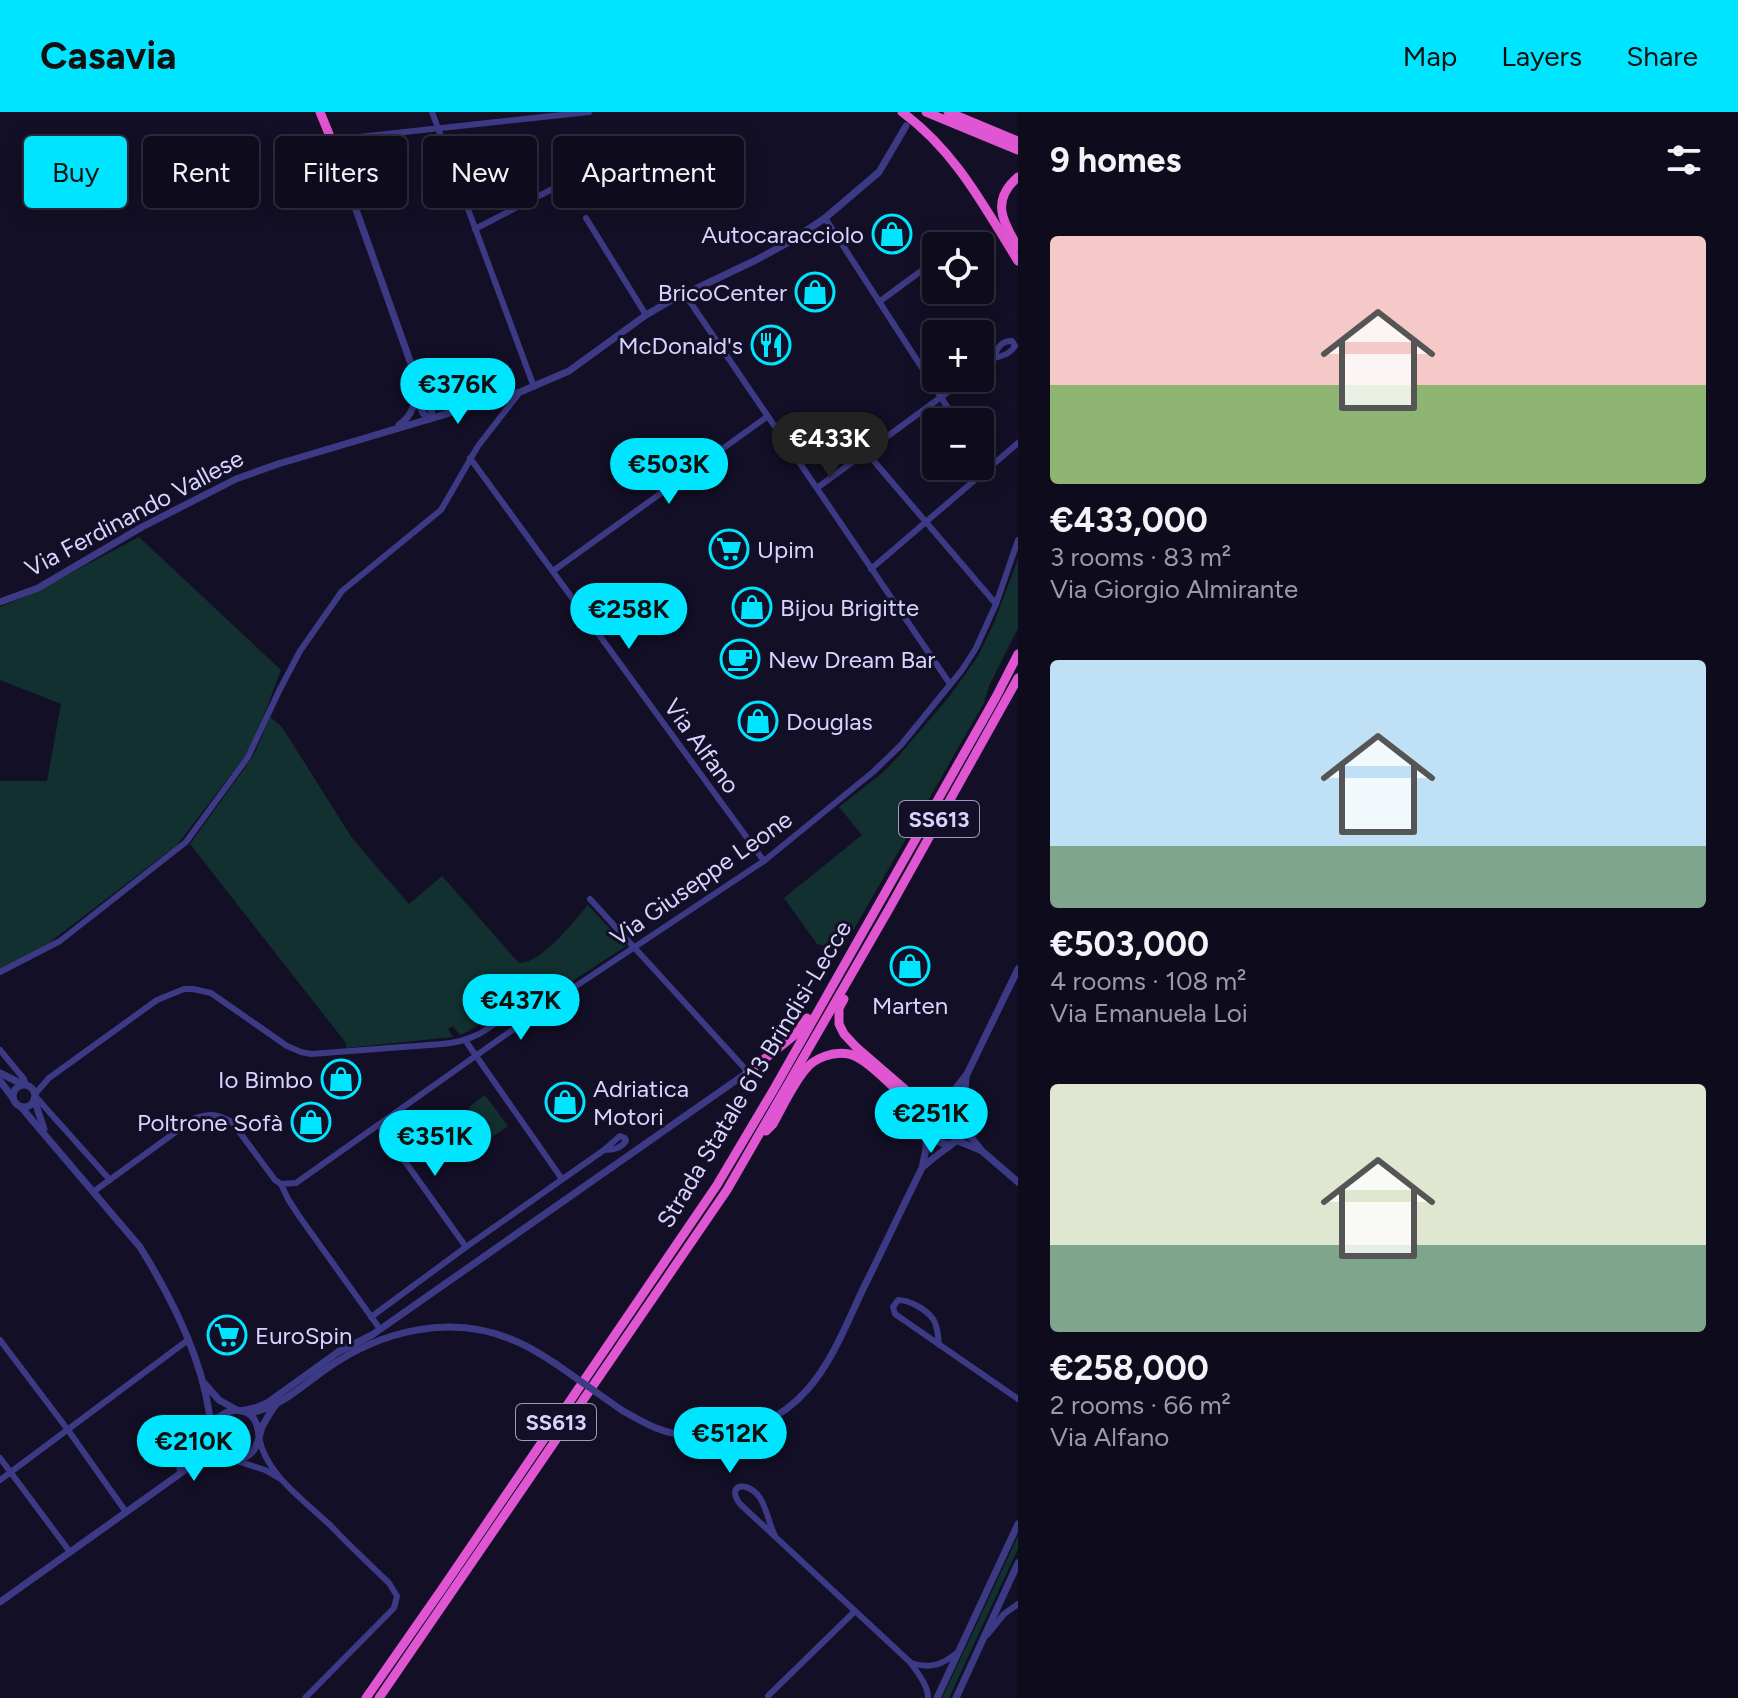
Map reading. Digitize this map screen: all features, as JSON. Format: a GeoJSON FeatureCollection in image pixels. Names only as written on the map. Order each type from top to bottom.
{"type":"FeatureCollection","features":[{"type":"Feature","properties":{"kind":"highway"},"geometry":{"type":"LineString","coordinates":[[322,112],[330,136]]}},
{"type":"Feature","properties":{"kind":"highway"},"geometry":{"type":"LineString","coordinates":[[902,112],[930,134],[957,165],[1018,261]]}},
{"type":"Feature","properties":{"kind":"highway"},"geometry":{"type":"LineString","coordinates":[[926,112],[1018,150]]}},
{"type":"Feature","properties":{"kind":"highway"},"geometry":{"type":"LineString","coordinates":[[948,112],[1018,141]]}},
{"type":"Feature","properties":{"kind":"highway"},"geometry":{"type":"LineString","coordinates":[[1018,177],[1007,187],[1001,209],[1007,229],[1018,247]]}},
{"type":"Feature","properties":{"kind":"highway"},"geometry":{"type":"LineString","coordinates":[[996,697],[1018,645]]}},
{"type":"Feature","properties":{"kind":"highway","name":"Strada Statale 613 Brindisi-Lecce"},"geometry":{"type":"LineString","coordinates":[[366,1698],[717,1185],[1018,654]]}},
{"type":"Feature","properties":{"kind":"highway","name":"Strada Statale 613 Brindisi-Lecce"},"geometry":{"type":"LineString","coordinates":[[379,1698],[727,1190],[1018,678]]}},
{"type":"Feature","properties":{"kind":"highway"},"geometry":{"type":"LineString","coordinates":[[889,909],[882,932],[839,1008],[839,1024],[857,1048],[916,1099],[939,1106]]}},
{"type":"Feature","properties":{"kind":"highway"},"geometry":{"type":"LineString","coordinates":[[748,1072],[796,1034],[844,954],[855,945]]}},
{"type":"Feature","properties":{"kind":"highway"},"geometry":{"type":"LineString","coordinates":[[755,1142],[773,1124],[805,1069],[817,1059],[832,1055],[850,1054],[869,1066],[914,1108],[928,1127]]}},
{"type":"Feature","properties":{"kind":"street"},"geometry":{"type":"LineString","coordinates":[[432,112],[534,387]]}},
{"type":"Feature","properties":{"kind":"street"},"geometry":{"type":"LineString","coordinates":[[344,136],[589,112]]}},
{"type":"Feature","properties":{"kind":"street","name":"Via Ferdinando Vallese"},"geometry":{"type":"LineString","coordinates":[[0,602],[38,588],[142,527],[236,479],[520,392],[569,371],[646,315],[684,293],[756,260],[825,218],[879,172],[906,126]]}},
{"type":"Feature","properties":{"kind":"street"},"geometry":{"type":"LineString","coordinates":[[475,229],[553,189]]}},
{"type":"Feature","properties":{"kind":"street"},"geometry":{"type":"LineString","coordinates":[[355,208],[410,361],[418,386],[420,408],[429,419]]}},
{"type":"Feature","properties":{"kind":"street"},"geometry":{"type":"LineString","coordinates":[[586,218],[646,315]]}},
{"type":"Feature","properties":{"kind":"street"},"geometry":{"type":"LineString","coordinates":[[825,218],[948,408]]}},
{"type":"Feature","properties":{"kind":"street"},"geometry":{"type":"LineString","coordinates":[[879,302],[922,270]]}},
{"type":"Feature","properties":{"kind":"street"},"geometry":{"type":"LineString","coordinates":[[684,293],[950,684]]}},
{"type":"Feature","properties":{"kind":"street"},"geometry":{"type":"LineString","coordinates":[[418,386],[446,401],[477,404]]}},
{"type":"Feature","properties":{"kind":"street"},"geometry":{"type":"LineString","coordinates":[[391,431],[409,416],[418,386]]}},
{"type":"Feature","properties":{"kind":"street"},"geometry":{"type":"LineString","coordinates":[[0,972],[73,932],[186,842],[248,757],[300,651],[342,591],[441,510],[470,458],[520,392]]}},
{"type":"Feature","properties":{"kind":"street"},"geometry":{"type":"LineString","coordinates":[[817,488],[948,392]]}},
{"type":"Feature","properties":{"kind":"street"},"geometry":{"type":"LineString","coordinates":[[553,571],[768,416]]}},
{"type":"Feature","properties":{"kind":"street"},"geometry":{"type":"LineString","coordinates":[[994,465],[1018,443]]}},
{"type":"Feature","properties":{"kind":"street"},"geometry":{"type":"LineString","coordinates":[[867,453],[996,604]]}},
{"type":"Feature","properties":{"kind":"street","name":"Via Alfano"},"geometry":{"type":"LineString","coordinates":[[470,458],[764,861]]}},
{"type":"Feature","properties":{"kind":"street"},"geometry":{"type":"LineString","coordinates":[[871,569],[976,480]]}},
{"type":"Feature","properties":{"kind":"street","name":"Via Giuseppe Leone"},"geometry":{"type":"LineString","coordinates":[[281,1184],[296,1183],[549,1004],[764,861],[873,772],[901,745],[976,648],[987,628],[1018,540]]}},
{"type":"Feature","properties":{"kind":"street"},"geometry":{"type":"LineString","coordinates":[[241,1411],[267,1403],[338,1352],[380,1329],[748,1072],[590,899]]}},
{"type":"Feature","properties":{"kind":"street"},"geometry":{"type":"LineString","coordinates":[[157,1489],[187,1463],[223,1413],[263,1410],[368,1344],[433,1327],[475,1329],[512,1339],[533,1349],[623,1411],[658,1429],[677,1434],[719,1436],[761,1424],[794,1404],[831,1356],[922,1168],[931,1112],[967,1074],[1018,969]]}},
{"type":"Feature","properties":{"kind":"street"},"geometry":{"type":"LineString","coordinates":[[21,1107],[29,1106],[49,1078],[157,1000],[184,989],[211,993],[287,1046],[301,1052],[320,1054],[465,1040],[525,1004],[549,1004]]}},
{"type":"Feature","properties":{"kind":"street"},"geometry":{"type":"LineString","coordinates":[[465,1040],[562,1179]]}},
{"type":"Feature","properties":{"kind":"street"},"geometry":{"type":"LineString","coordinates":[[0,1050],[35,1096],[110,1180]]}},
{"type":"Feature","properties":{"kind":"street"},"geometry":{"type":"LineString","coordinates":[[0,1073],[26,1085]]}},
{"type":"Feature","properties":{"kind":"street"},"geometry":{"type":"LineString","coordinates":[[967,1074],[966,1131],[982,1151],[1018,1182]]}},
{"type":"Feature","properties":{"kind":"street"},"geometry":{"type":"LineString","coordinates":[[13,1098],[15,1089],[49,1078]]}},
{"type":"Feature","properties":{"kind":"street"},"geometry":{"type":"LineString","coordinates":[[0,1081],[140,1247],[170,1298],[198,1369],[209,1405],[211,1433],[217,1451],[227,1458],[265,1470],[285,1482]]}},
{"type":"Feature","properties":{"kind":"street"},"geometry":{"type":"LineString","coordinates":[[35,1096],[42,1123],[53,1145]]}},
{"type":"Feature","properties":{"kind":"street"},"geometry":{"type":"LineString","coordinates":[[939,1106],[954,1105],[964,1113]]}},
{"type":"Feature","properties":{"kind":"street"},"geometry":{"type":"LineString","coordinates":[[93,1192],[195,1118],[211,1113],[223,1117],[232,1122],[281,1184],[299,1216],[380,1329]]}},
{"type":"Feature","properties":{"kind":"street"},"geometry":{"type":"LineString","coordinates":[[379,1125],[466,1247]]}},
{"type":"Feature","properties":{"kind":"street"},"geometry":{"type":"LineString","coordinates":[[928,1127],[931,1135],[941,1143],[956,1142],[982,1151]]}},
{"type":"Feature","properties":{"kind":"street"},"geometry":{"type":"LineString","coordinates":[[922,1168],[966,1131]]}},
{"type":"Feature","properties":{"kind":"street"},"geometry":{"type":"LineString","coordinates":[[371,1317],[604,1150]]}},
{"type":"Feature","properties":{"kind":"street"},"geometry":{"type":"LineString","coordinates":[[939,1345],[932,1317],[906,1300],[898,1300],[893,1307],[895,1314],[939,1345],[1018,1399]]}},
{"type":"Feature","properties":{"kind":"street"},"geometry":{"type":"LineString","coordinates":[[0,1340],[126,1512]]}},
{"type":"Feature","properties":{"kind":"street"},"geometry":{"type":"LineString","coordinates":[[0,1480],[188,1340]]}},
{"type":"Feature","properties":{"kind":"street"},"geometry":{"type":"LineString","coordinates":[[198,1369],[212,1394],[256,1423],[261,1445],[285,1482],[389,1583],[397,1596],[394,1608],[305,1698]]}},
{"type":"Feature","properties":{"kind":"street"},"geometry":{"type":"LineString","coordinates":[[0,1602],[196,1464],[239,1459],[253,1451],[268,1417],[279,1402]]}},
{"type":"Feature","properties":{"kind":"street"},"geometry":{"type":"LineString","coordinates":[[0,1458],[70,1552]]}},
{"type":"Feature","properties":{"kind":"street"},"geometry":{"type":"LineString","coordinates":[[775,1536],[760,1499],[748,1486],[738,1487],[735,1497],[740,1504],[911,1663],[924,1683],[928,1698]]}},
{"type":"Feature","properties":{"kind":"street"},"geometry":{"type":"LineString","coordinates":[[937,1698],[1018,1524]]}},
{"type":"Feature","properties":{"kind":"street"},"geometry":{"type":"LineString","coordinates":[[956,1698],[1018,1563]]}},
{"type":"Feature","properties":{"kind":"street"},"geometry":{"type":"LineString","coordinates":[[983,1641],[1004,1614],[1018,1604]]}},
{"type":"Feature","properties":{"kind":"street"},"geometry":{"type":"LineString","coordinates":[[768,1696],[855,1611]]}},
{"type":"Feature","properties":{"kind":"street"},"geometry":{"type":"LineString","coordinates":[[911,1663],[937,1666],[958,1652]]}},
{"type":"Feature","properties":{"kind":"green space"},"geometry":{"type":"Polygon","coordinates":[[[139,537],[281,670],[246,755],[177,845],[46,945],[0,969],[0,781],[47,781],[61,704],[0,680],[0,607],[139,537]]]}},
{"type":"Feature","properties":{"kind":"green space"},"geometry":{"type":"Polygon","coordinates":[[[1018,559],[1018,628],[989,686],[984,703],[854,929],[836,954],[828,947],[817,944],[784,898],[862,835],[839,807],[896,759],[949,697],[978,656],[1018,559]]]}},
{"type":"Feature","properties":{"kind":"green space"},"geometry":{"type":"Polygon","coordinates":[[[270,717],[281,726],[352,838],[409,904],[442,876],[519,963],[537,957],[547,949],[588,905],[626,946],[553,994],[523,997],[460,1035],[453,1026],[448,1029],[453,1037],[346,1048],[346,1043],[190,844],[252,758],[270,717]]]}},
{"type":"Feature","properties":{"kind":"green space"},"geometry":{"type":"Polygon","coordinates":[[[485,1095],[508,1126],[491,1138],[469,1107],[485,1095]]]}},
{"type":"Feature","properties":{"kind":"green space"},"geometry":{"type":"Polygon","coordinates":[[[465,1110],[486,1141],[470,1153],[448,1122],[465,1110]]]}},
{"type":"Feature","properties":{"kind":"green space"},"geometry":{"type":"Polygon","coordinates":[[[1018,1536],[1018,1549],[949,1698],[942,1698],[1018,1536]]]}},
{"type":"Feature","properties":{"kind":"place","name":"Autocaracciolo"},"geometry":{"type":"Point","coordinates":[892,234]}},
{"type":"Feature","properties":{"kind":"place","name":"BricoCenter"},"geometry":{"type":"Point","coordinates":[815,292]}},
{"type":"Feature","properties":{"kind":"place","name":"McDonald's"},"geometry":{"type":"Point","coordinates":[771,345]}},
{"type":"Feature","properties":{"kind":"place","name":"Upim"},"geometry":{"type":"Point","coordinates":[729,549]}},
{"type":"Feature","properties":{"kind":"place","name":"Bijou Brigitte"},"geometry":{"type":"Point","coordinates":[752,607]}},
{"type":"Feature","properties":{"kind":"place","name":"New Dream Bar"},"geometry":{"type":"Point","coordinates":[740,659]}},
{"type":"Feature","properties":{"kind":"place","name":"Douglas"},"geometry":{"type":"Point","coordinates":[758,721]}},
{"type":"Feature","properties":{"kind":"place","name":"Marten"},"geometry":{"type":"Point","coordinates":[910,966]}},
{"type":"Feature","properties":{"kind":"place","name":"Io Bimbo"},"geometry":{"type":"Point","coordinates":[341,1079]}},
{"type":"Feature","properties":{"kind":"place","name":"Adriatica Motori"},"geometry":{"type":"Point","coordinates":[565,1102]}},
{"type":"Feature","properties":{"kind":"place","name":"Poltrone Sofà"},"geometry":{"type":"Point","coordinates":[311,1122]}},
{"type":"Feature","properties":{"kind":"place","name":"EuroSpin"},"geometry":{"type":"Point","coordinates":[227,1335]}}]}
